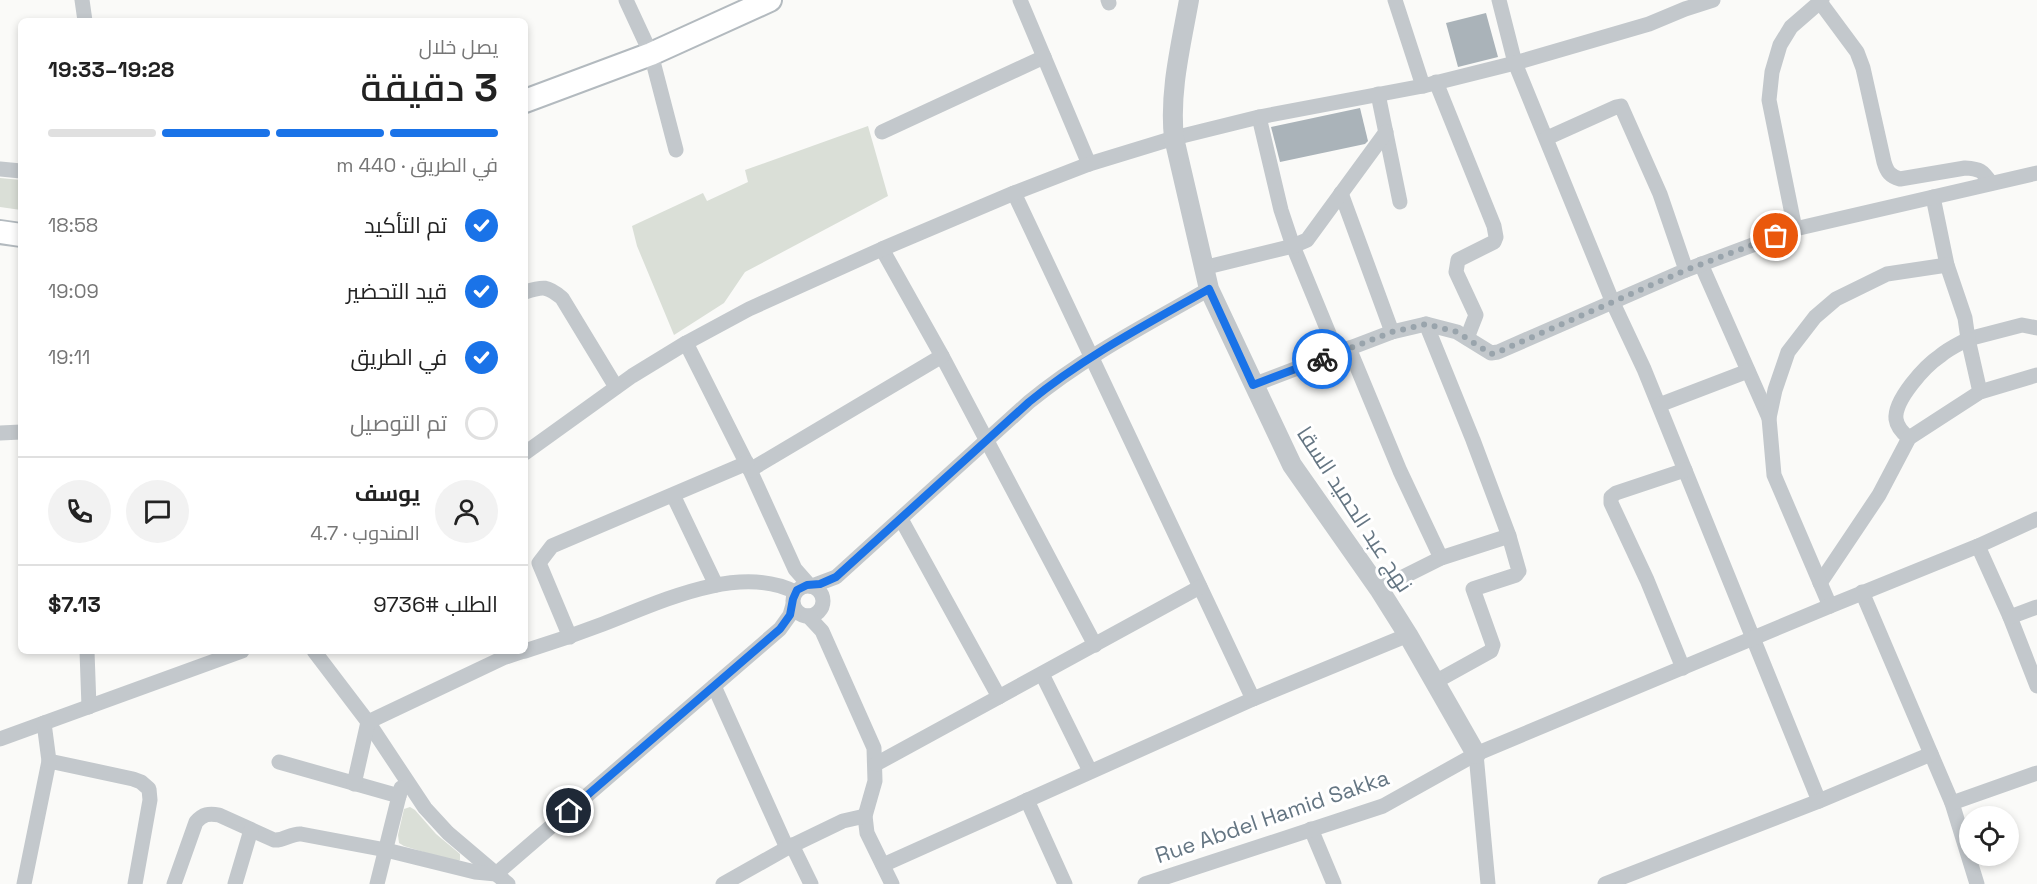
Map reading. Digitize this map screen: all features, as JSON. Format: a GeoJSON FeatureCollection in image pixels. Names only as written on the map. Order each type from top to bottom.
{"type":"FeatureCollection","features":[{"type":"Feature","properties":{"kind":"main road"},"geometry":{"type":"LineString","coordinates":[[528,101],[651,54],[770,0]]}},
{"type":"Feature","properties":{"kind":"main road"},"geometry":{"type":"LineString","coordinates":[[0,232],[18,234]]}},
{"type":"Feature","properties":{"kind":"street"},"geometry":{"type":"LineString","coordinates":[[82,0],[85,18]]}},
{"type":"Feature","properties":{"kind":"street"},"geometry":{"type":"LineString","coordinates":[[626,0],[651,54],[676,150]]}},
{"type":"Feature","properties":{"kind":"street"},"geometry":{"type":"LineString","coordinates":[[1020,0],[1089,164]]}},
{"type":"Feature","properties":{"kind":"street","name":"نهج عبد الحميد السقا"},"geometry":{"type":"LineString","coordinates":[[1189,0],[1172,101],[1174,138],[1209,289],[1292,465],[1379,589],[1476,754]]}},
{"type":"Feature","properties":{"kind":"street"},"geometry":{"type":"LineString","coordinates":[[1395,0],[1429,84],[1467,155],[1494,226],[1496,237],[1494,242],[1458,260],[1456,265],[1456,272],[1476,315],[1467,338]]}},
{"type":"Feature","properties":{"kind":"street"},"geometry":{"type":"LineString","coordinates":[[1499,0],[1515,63],[1613,303],[1659,405],[1819,801]]}},
{"type":"Feature","properties":{"kind":"street"},"geometry":{"type":"LineString","coordinates":[[528,451],[616,387],[687,343],[749,309],[882,249],[1089,164],[1174,138],[1259,117],[1429,84],[1515,63],[1649,24],[1713,0]]}},
{"type":"Feature","properties":{"kind":"street"},"geometry":{"type":"LineString","coordinates":[[1794,229],[1769,100],[1772,72],[1780,45],[1791,27],[1821,1],[1857,52],[1863,68],[1887,171],[1900,179],[1965,168],[1975,169],[1983,171],[1991,183]]}},
{"type":"Feature","properties":{"kind":"street"},"geometry":{"type":"LineString","coordinates":[[882,132],[1044,57]]}},
{"type":"Feature","properties":{"kind":"street"},"geometry":{"type":"LineString","coordinates":[[1378,94],[1400,202]]}},
{"type":"Feature","properties":{"kind":"street"},"geometry":{"type":"LineString","coordinates":[[1547,138],[1621,106],[1660,194],[1686,270]]}},
{"type":"Feature","properties":{"kind":"street"},"geometry":{"type":"LineString","coordinates":[[1259,117],[1281,210],[1293,246],[1441,558]]}},
{"type":"Feature","properties":{"kind":"street"},"geometry":{"type":"LineString","coordinates":[[1203,268],[1293,246],[1307,240],[1386,132]]}},
{"type":"Feature","properties":{"kind":"street"},"geometry":{"type":"LineString","coordinates":[[0,169],[18,171]]}},
{"type":"Feature","properties":{"kind":"street"},"geometry":{"type":"LineString","coordinates":[[1253,385],[1392,332],[1426,324],[1457,332],[1491,354],[1686,270],[1794,229],[2037,173]]}},
{"type":"Feature","properties":{"kind":"street"},"geometry":{"type":"LineString","coordinates":[[1014,193],[1253,699]]}},
{"type":"Feature","properties":{"kind":"street"},"geometry":{"type":"LineString","coordinates":[[1341,193],[1392,332]]}},
{"type":"Feature","properties":{"kind":"street"},"geometry":{"type":"LineString","coordinates":[[1933,197],[1947,265],[1965,318],[1980,392]]}},
{"type":"Feature","properties":{"kind":"street"},"geometry":{"type":"LineString","coordinates":[[882,249],[942,356],[1095,645]]}},
{"type":"Feature","properties":{"kind":"street"},"geometry":{"type":"LineString","coordinates":[[1701,264],[1769,418]]}},
{"type":"Feature","properties":{"kind":"street"},"geometry":{"type":"LineString","coordinates":[[1830,606],[1774,476],[1769,418],[1775,390],[1788,352],[1815,317],[1836,299],[1887,274],[1947,265]]}},
{"type":"Feature","properties":{"kind":"street"},"geometry":{"type":"LineString","coordinates":[[528,291],[540,287],[550,289],[562,298],[616,387]]}},
{"type":"Feature","properties":{"kind":"street"},"geometry":{"type":"LineString","coordinates":[[174,884],[196,822],[202,816],[209,814],[219,815],[274,840],[297,834],[386,850],[474,878],[502,879],[780,629],[815,611],[836,577],[1057,379],[1091,356],[1209,289]]}},
{"type":"Feature","properties":{"kind":"street"},"geometry":{"type":"LineString","coordinates":[[1426,324],[1473,440],[1509,536],[1519,570],[1516,575],[1473,589],[1493,648],[1491,651],[1435,682]]}},
{"type":"Feature","properties":{"kind":"street"},"geometry":{"type":"LineString","coordinates":[[1910,438],[1903,432],[1896,419],[1899,404],[1917,377],[1940,356],[1968,339],[2022,325],[2037,328]]}},
{"type":"Feature","properties":{"kind":"street"},"geometry":{"type":"LineString","coordinates":[[687,343],[795,569],[801,592],[799,613],[815,611]]}},
{"type":"Feature","properties":{"kind":"street"},"geometry":{"type":"LineString","coordinates":[[570,637],[539,563],[552,546],[673,495],[748,467],[942,356]]}},
{"type":"Feature","properties":{"kind":"street"},"geometry":{"type":"LineString","coordinates":[[1659,405],[1748,371]]}},
{"type":"Feature","properties":{"kind":"street"},"geometry":{"type":"LineString","coordinates":[[1820,583],[1879,495],[1910,438],[1980,392],[2037,375]]}},
{"type":"Feature","properties":{"kind":"street"},"geometry":{"type":"LineString","coordinates":[[0,433],[18,432]]}},
{"type":"Feature","properties":{"kind":"street"},"geometry":{"type":"LineString","coordinates":[[1683,668],[1647,580],[1611,503],[1611,497],[1616,493],[1685,470]]}},
{"type":"Feature","properties":{"kind":"street"},"geometry":{"type":"LineString","coordinates":[[673,495],[716,585]]}},
{"type":"Feature","properties":{"kind":"street"},"geometry":{"type":"LineString","coordinates":[[901,519],[999,697]]}},
{"type":"Feature","properties":{"kind":"street","name":"Rue Abdel Hamid Sakka"},"geometry":{"type":"LineString","coordinates":[[1146,884],[1383,806],[1476,754],[1862,592],[1978,546],[2037,519]]}},
{"type":"Feature","properties":{"kind":"street"},"geometry":{"type":"LineString","coordinates":[[1379,589],[1441,558],[1509,536]]}},
{"type":"Feature","properties":{"kind":"street"},"geometry":{"type":"LineString","coordinates":[[1978,546],[2010,617],[2032,658],[2037,686]]}},
{"type":"Feature","properties":{"kind":"street"},"geometry":{"type":"LineString","coordinates":[[780,629],[801,592],[836,577]]}},
{"type":"Feature","properties":{"kind":"street"},"geometry":{"type":"LineString","coordinates":[[528,650],[570,637],[669,599],[716,585],[767,582],[801,592],[820,591],[815,611],[874,748],[875,781],[865,816],[867,833],[892,884]]}},
{"type":"Feature","properties":{"kind":"street"},"geometry":{"type":"LineString","coordinates":[[876,764],[1200,587]]}},
{"type":"Feature","properties":{"kind":"street"},"geometry":{"type":"LineString","coordinates":[[1862,592],[1952,803],[1977,884]]}},
{"type":"Feature","properties":{"kind":"street"},"geometry":{"type":"LineString","coordinates":[[2010,617],[2037,607]]}},
{"type":"Feature","properties":{"kind":"street"},"geometry":{"type":"LineString","coordinates":[[883,865],[1253,699],[1408,636]]}},
{"type":"Feature","properties":{"kind":"street"},"geometry":{"type":"LineString","coordinates":[[87,654],[89,707]]}},
{"type":"Feature","properties":{"kind":"street"},"geometry":{"type":"LineString","coordinates":[[0,739],[230,654]]}},
{"type":"Feature","properties":{"kind":"street"},"geometry":{"type":"LineString","coordinates":[[316,654],[368,722],[425,808],[448,833],[502,879]]}},
{"type":"Feature","properties":{"kind":"street"},"geometry":{"type":"LineString","coordinates":[[368,722],[515,654]]}},
{"type":"Feature","properties":{"kind":"street"},"geometry":{"type":"LineString","coordinates":[[1042,674],[1089,771]]}},
{"type":"Feature","properties":{"kind":"street"},"geometry":{"type":"LineString","coordinates":[[714,686],[790,847],[811,884]]}},
{"type":"Feature","properties":{"kind":"street"},"geometry":{"type":"LineString","coordinates":[[354,784],[368,722]]}},
{"type":"Feature","properties":{"kind":"street"},"geometry":{"type":"LineString","coordinates":[[24,884],[49,761],[44,723]]}},
{"type":"Feature","properties":{"kind":"street"},"geometry":{"type":"LineString","coordinates":[[1476,754],[1488,884]]}},
{"type":"Feature","properties":{"kind":"street"},"geometry":{"type":"LineString","coordinates":[[1605,884],[1819,801],[1931,754]]}},
{"type":"Feature","properties":{"kind":"street"},"geometry":{"type":"LineString","coordinates":[[49,761],[133,779],[149,789],[150,800],[135,884]]}},
{"type":"Feature","properties":{"kind":"street"},"geometry":{"type":"LineString","coordinates":[[279,762],[399,796]]}},
{"type":"Feature","properties":{"kind":"street"},"geometry":{"type":"LineString","coordinates":[[1952,803],[2037,773]]}},
{"type":"Feature","properties":{"kind":"street"},"geometry":{"type":"LineString","coordinates":[[377,884],[403,777]]}},
{"type":"Feature","properties":{"kind":"street"},"geometry":{"type":"LineString","coordinates":[[1027,800],[1065,884]]}},
{"type":"Feature","properties":{"kind":"street"},"geometry":{"type":"LineString","coordinates":[[723,884],[843,821],[865,816]]}},
{"type":"Feature","properties":{"kind":"street"},"geometry":{"type":"LineString","coordinates":[[1311,829],[1334,884]]}},
{"type":"Feature","properties":{"kind":"street"},"geometry":{"type":"LineString","coordinates":[[235,884],[251,830]]}},
{"type":"Feature","properties":{"kind":"shaded area"},"geometry":{"type":"Polygon","coordinates":[[[868,126],[888,196],[745,272],[724,303],[674,335],[637,246],[632,226],[703,193],[707,201],[748,182],[745,170],[868,126]]]}},
{"type":"Feature","properties":{"kind":"shaded area"},"geometry":{"type":"Polygon","coordinates":[[[0,178],[18,180],[18,210],[0,207],[0,178]]]}},
{"type":"Feature","properties":{"kind":"shaded area"},"geometry":{"type":"Polygon","coordinates":[[[410,807],[436,834],[460,854],[460,860],[456,862],[399,843],[398,835],[404,809],[410,807]]]}},
{"type":"Feature","properties":{"kind":"building"},"geometry":{"type":"Polygon","coordinates":[[[1486,13],[1498,57],[1458,67],[1446,23],[1486,13]]]}},
{"type":"Feature","properties":{"kind":"building"},"geometry":{"type":"Polygon","coordinates":[[[1360,108],[1368,141],[1365,144],[1280,162],[1271,127],[1360,108]]]}},
{"type":"Feature","properties":{"kind":"way so far"},"geometry":{"type":"LineString","coordinates":[[1322,359],[1392,332],[1426,324],[1457,332],[1491,354],[1686,270],[1776,236]]}},
{"type":"Feature","properties":{"kind":"route"},"geometry":{"type":"LineString","coordinates":[[569,811],[780,629],[790,615],[794,594],[797,590],[836,577],[1029,402],[1091,356],[1209,289],[1253,385],[1322,359]]}}]}
